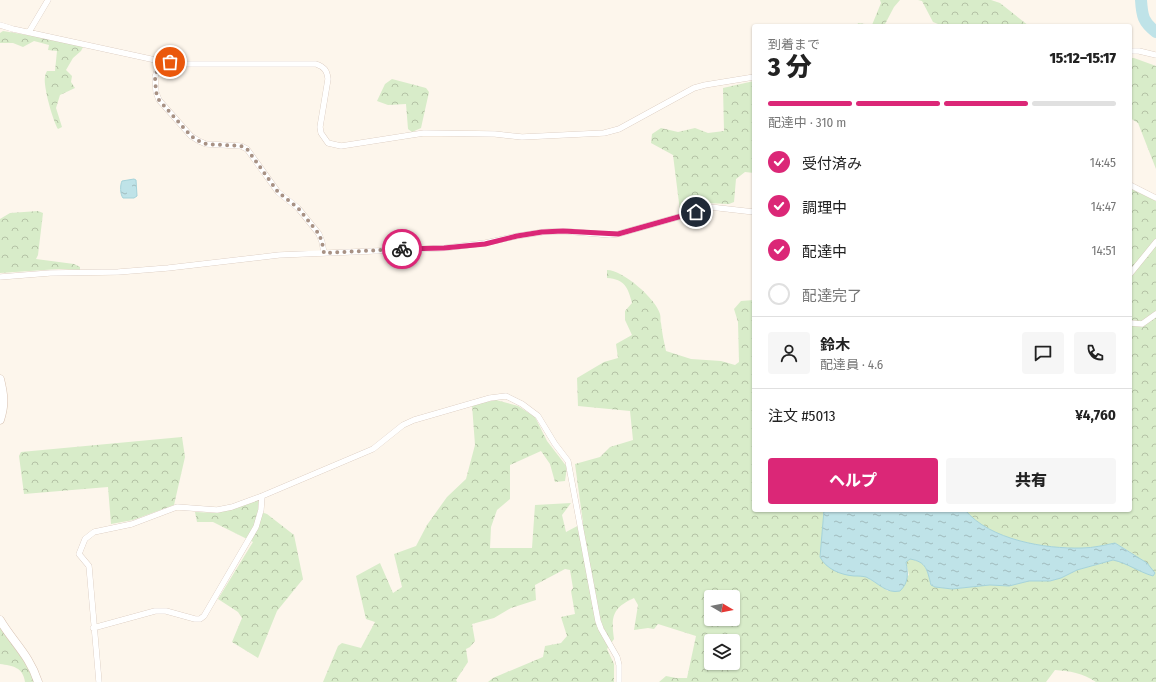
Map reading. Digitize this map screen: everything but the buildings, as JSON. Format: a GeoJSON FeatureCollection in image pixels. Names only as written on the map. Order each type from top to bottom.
{"type":"FeatureCollection","features":[{"type":"Feature","properties":{"kind":"main road"},"geometry":{"type":"LineString","coordinates":[[0,379],[5,400],[0,420]]}},
{"type":"Feature","properties":{"kind":"main road"},"geometry":{"type":"LineString","coordinates":[[0,620],[26,656],[34,670],[38,682]]}},
{"type":"Feature","properties":{"kind":"street"},"geometry":{"type":"LineString","coordinates":[[29,32],[48,0]]}},
{"type":"Feature","properties":{"kind":"street"},"geometry":{"type":"LineString","coordinates":[[0,25],[160,61],[180,64],[316,64],[322,66],[327,72],[328,79],[320,127],[321,133],[328,143],[341,146],[424,132],[495,134],[522,137],[604,133],[619,129],[694,88],[752,76]]}},
{"type":"Feature","properties":{"kind":"street"},"geometry":{"type":"LineString","coordinates":[[1132,51],[1156,55]]}},
{"type":"Feature","properties":{"kind":"street"},"geometry":{"type":"LineString","coordinates":[[160,61],[155,77],[156,92],[159,100],[191,136],[199,141],[206,144],[241,146],[247,149],[278,192],[298,208],[319,234],[324,253]]}},
{"type":"Feature","properties":{"kind":"street"},"geometry":{"type":"LineString","coordinates":[[1132,185],[1156,198]]}},
{"type":"Feature","properties":{"kind":"street"},"geometry":{"type":"LineString","coordinates":[[0,278],[50,272],[118,272],[168,268],[279,255],[444,248],[485,244],[517,236],[542,232],[563,231],[618,234],[710,207],[752,212]]}},
{"type":"Feature","properties":{"kind":"street"},"geometry":{"type":"LineString","coordinates":[[1132,271],[1156,242]]}},
{"type":"Feature","properties":{"kind":"street"},"geometry":{"type":"LineString","coordinates":[[1132,323],[1142,324],[1156,314]]}},
{"type":"Feature","properties":{"kind":"street"},"geometry":{"type":"LineString","coordinates":[[99,682],[88,566],[79,554],[85,539],[94,532],[132,524],[177,507],[217,510],[232,507],[262,496],[373,449],[403,425],[414,420],[490,398],[503,396],[511,397],[538,416],[555,444],[568,461],[598,621],[604,635],[617,657],[619,665],[619,682]]}},
{"type":"Feature","properties":{"kind":"street"},"geometry":{"type":"LineString","coordinates":[[93,628],[155,611],[166,611],[195,619],[200,619],[204,616],[256,527],[261,510],[262,496]]}},
{"type":"Feature","properties":{"kind":"green space"},"geometry":{"type":"Polygon","coordinates":[[[880,0],[900,0],[894,7],[885,24],[872,24],[881,3],[880,0]]]}},
{"type":"Feature","properties":{"kind":"green space"},"geometry":{"type":"Polygon","coordinates":[[[918,0],[991,0],[1000,3],[1026,24],[938,24],[933,22],[922,1],[918,0]]]}},
{"type":"Feature","properties":{"kind":"green space"},"geometry":{"type":"Polygon","coordinates":[[[3,31],[45,38],[83,47],[81,51],[73,58],[66,70],[72,76],[71,82],[75,88],[60,95],[56,108],[62,127],[58,129],[54,119],[47,95],[45,81],[47,71],[55,71],[57,51],[48,50],[49,45],[34,41],[23,47],[13,43],[0,43],[0,33],[3,31]]]}},
{"type":"Feature","properties":{"kind":"green space"},"geometry":{"type":"Polygon","coordinates":[[[1132,58],[1156,66],[1156,169],[1138,123],[1132,119],[1132,58]]]}},
{"type":"Feature","properties":{"kind":"green space"},"geometry":{"type":"Polygon","coordinates":[[[392,79],[426,88],[429,92],[421,128],[412,132],[408,129],[406,104],[388,105],[377,101],[385,84],[392,79]]]}},
{"type":"Feature","properties":{"kind":"green space"},"geometry":{"type":"Polygon","coordinates":[[[752,81],[752,173],[745,172],[736,179],[734,202],[729,204],[707,203],[680,211],[673,155],[651,143],[652,134],[661,128],[678,132],[695,128],[708,133],[724,131],[723,88],[752,81]]]}},
{"type":"Feature","properties":{"kind":"green space"},"geometry":{"type":"Polygon","coordinates":[[[1132,189],[1156,201],[1156,682],[1096,682],[1086,676],[1076,673],[1055,670],[1046,682],[659,682],[666,676],[687,678],[696,636],[658,624],[654,629],[648,628],[634,630],[638,605],[634,598],[617,610],[613,619],[614,639],[607,649],[614,664],[614,682],[488,682],[493,678],[543,657],[545,646],[561,643],[567,636],[561,617],[575,614],[571,591],[573,588],[570,570],[565,569],[535,585],[536,600],[511,608],[494,618],[472,624],[475,641],[466,649],[468,662],[456,680],[457,682],[323,682],[338,646],[342,643],[361,648],[375,622],[366,619],[356,576],[380,563],[393,593],[402,587],[394,554],[416,546],[427,525],[447,497],[466,479],[475,445],[472,405],[496,400],[518,406],[535,417],[547,441],[567,467],[565,481],[555,482],[550,464],[541,451],[510,465],[510,499],[497,510],[491,527],[490,548],[532,548],[535,505],[571,503],[562,515],[566,532],[583,523],[575,464],[600,457],[610,447],[633,440],[630,411],[578,406],[577,378],[604,362],[618,358],[616,344],[632,335],[625,320],[625,311],[632,303],[629,293],[622,282],[607,278],[607,270],[614,271],[630,280],[646,293],[652,301],[660,314],[662,334],[666,351],[691,359],[721,361],[735,365],[739,362],[738,322],[734,309],[741,301],[752,300],[752,512],[824,512],[820,557],[854,576],[864,576],[888,591],[909,575],[906,562],[910,559],[916,560],[923,565],[927,571],[931,585],[935,587],[952,589],[990,585],[1009,586],[1029,581],[1050,581],[1061,578],[1077,570],[1113,560],[1119,561],[1135,555],[1115,543],[1090,548],[1052,547],[1019,541],[989,529],[967,512],[1132,512],[1132,189]]]}},
{"type":"Feature","properties":{"kind":"green space"},"geometry":{"type":"Polygon","coordinates":[[[38,211],[43,213],[38,255],[36,259],[74,264],[80,267],[80,270],[59,269],[0,273],[0,219],[10,213],[38,211]]]}},
{"type":"Feature","properties":{"kind":"green space"},"geometry":{"type":"Polygon","coordinates":[[[182,437],[185,457],[174,505],[133,520],[111,524],[108,487],[24,494],[19,456],[21,452],[182,437]]]}},
{"type":"Feature","properties":{"kind":"green space"},"geometry":{"type":"Polygon","coordinates":[[[255,499],[259,500],[258,511],[267,514],[294,535],[303,579],[277,611],[258,658],[232,642],[242,618],[238,612],[218,599],[253,542],[213,522],[197,522],[195,512],[218,513],[255,499]]]}},
{"type":"Feature","properties":{"kind":"green space"},"geometry":{"type":"Polygon","coordinates":[[[0,628],[32,672],[34,682],[25,682],[22,673],[17,668],[0,664],[0,628]]]}},
{"type":"Feature","properties":{"kind":"water"},"geometry":{"type":"Polygon","coordinates":[[[136,180],[137,196],[134,198],[123,198],[121,194],[122,181],[136,180]]]}},
{"type":"Feature","properties":{"kind":"water"},"geometry":{"type":"Polygon","coordinates":[[[824,512],[967,512],[989,529],[1019,541],[1067,548],[1095,547],[1115,543],[1147,563],[1155,573],[1153,576],[1113,560],[1077,570],[1061,578],[1050,581],[1029,581],[1009,586],[990,585],[952,589],[935,587],[931,585],[927,571],[923,565],[916,560],[910,559],[906,562],[907,574],[905,584],[900,591],[895,592],[866,577],[834,571],[826,565],[820,557],[824,512]]]}},
{"type":"Feature","properties":{"kind":"waterway"},"geometry":{"type":"LineString","coordinates":[[1141,0],[1144,18],[1148,25],[1156,32]]}},
{"type":"Feature","properties":{"kind":"way so far"},"geometry":{"type":"LineString","coordinates":[[170,62],[160,61],[155,77],[156,92],[159,100],[177,118],[191,136],[199,141],[206,144],[241,146],[247,149],[278,192],[298,208],[319,234],[324,253],[402,249]]}},
{"type":"Feature","properties":{"kind":"route"},"geometry":{"type":"LineString","coordinates":[[402,249],[444,248],[485,244],[517,236],[542,232],[563,231],[610,235],[618,234],[696,212]]}}]}
